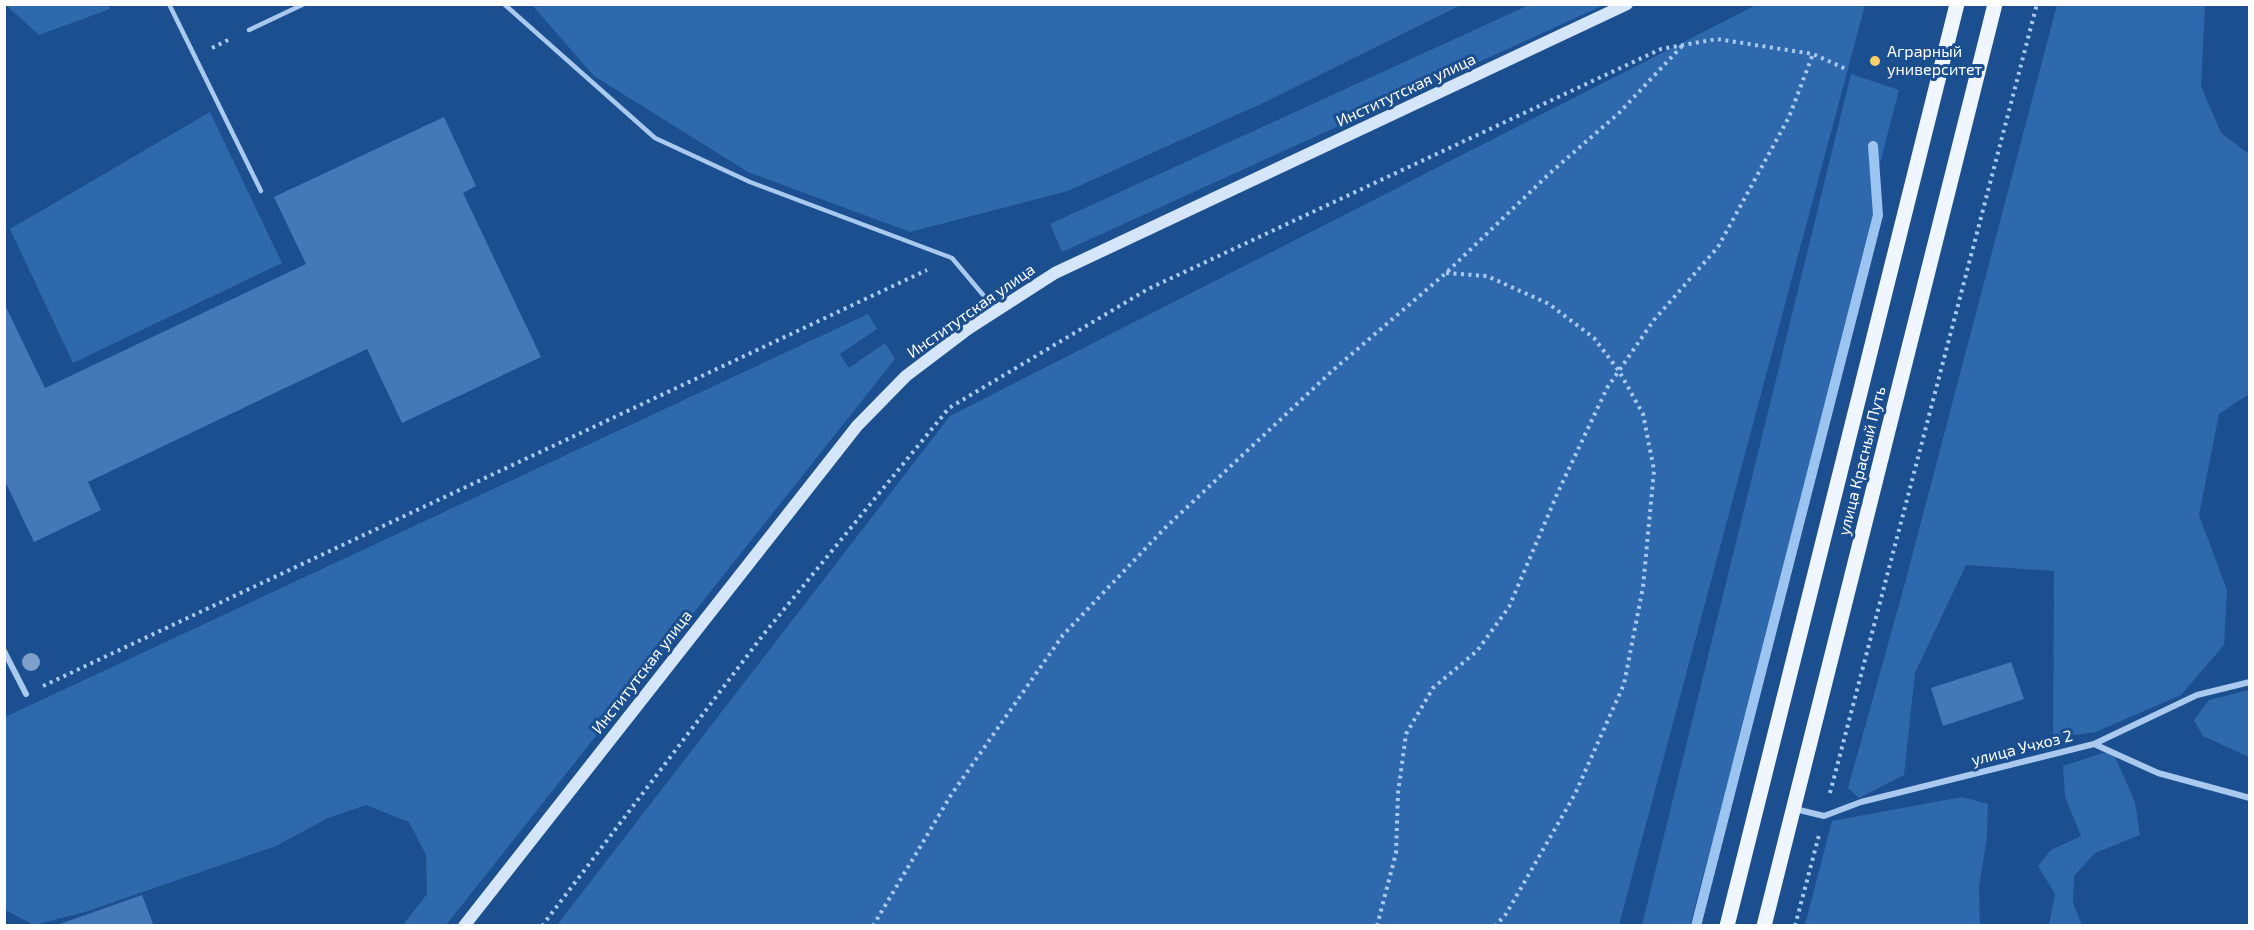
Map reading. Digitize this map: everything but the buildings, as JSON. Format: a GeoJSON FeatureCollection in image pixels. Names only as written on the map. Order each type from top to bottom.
{"type":"FeatureCollection","features":[{"type":"Feature","properties":{"kind":"main road","name":"улица Красный Путь"},"geometry":{"type":"LineString","coordinates":[[1727,926],[1957,4]]}},
{"type":"Feature","properties":{"kind":"main road","name":"улица Красный Путь"},"geometry":{"type":"LineString","coordinates":[[1764,926],[1995,4]]}},
{"type":"Feature","properties":{"kind":"street","name":"Институтская улица"},"geometry":{"type":"LineString","coordinates":[[464,926],[857,426],[906,376],[1055,273],[1627,4]]}},
{"type":"Feature","properties":{"kind":"street"},"geometry":{"type":"LineString","coordinates":[[4,651],[26,694]]}},
{"type":"Feature","properties":{"kind":"street","name":"улица Учхоз 2"},"geometry":{"type":"LineString","coordinates":[[1824,816],[1861,802],[2094,744],[2197,695],[2250,682]]}},
{"type":"Feature","properties":{"kind":"street"},"geometry":{"type":"LineString","coordinates":[[2094,744],[2158,773],[2250,798]]}},
{"type":"Feature","properties":{"kind":"street"},"geometry":{"type":"LineString","coordinates":[[1794,809],[1824,816]]}},
{"type":"Feature","properties":{"kind":"lane"},"geometry":{"type":"LineString","coordinates":[[169,4],[261,190]]}},
{"type":"Feature","properties":{"kind":"lane"},"geometry":{"type":"LineString","coordinates":[[249,30],[304,4]]}},
{"type":"Feature","properties":{"kind":"lane"},"geometry":{"type":"LineString","coordinates":[[504,4],[655,138],[750,182],[952,258],[997,311]]}},
{"type":"Feature","properties":{"kind":"path"},"geometry":{"type":"LineString","coordinates":[[1795,926],[2037,4]]}},
{"type":"Feature","properties":{"kind":"path"},"geometry":{"type":"LineString","coordinates":[[194,56],[249,30]]}},
{"type":"Feature","properties":{"kind":"path"},"geometry":{"type":"LineString","coordinates":[[542,926],[763,635],[949,408],[1148,289],[1661,49],[1718,39],[1813,54],[1846,69]]}},
{"type":"Feature","properties":{"kind":"path"},"geometry":{"type":"LineString","coordinates":[[873,926],[951,795],[1063,635],[1165,528],[1332,371],[1446,273],[1550,173],[1619,113],[1683,45]]}},
{"type":"Feature","properties":{"kind":"path"},"geometry":{"type":"LineString","coordinates":[[1377,926],[1396,853],[1398,793],[1406,734],[1433,688],[1477,651],[1509,607],[1558,492],[1607,388],[1654,320],[1719,247],[1784,127],[1813,54]]}},
{"type":"Feature","properties":{"kind":"path"},"geometry":{"type":"LineString","coordinates":[[26,694],[952,258]]}},
{"type":"Feature","properties":{"kind":"path"},"geometry":{"type":"LineString","coordinates":[[1446,273],[1487,276],[1549,304],[1594,338],[1619,371],[1643,414],[1654,470],[1643,587],[1624,684],[1575,794],[1506,914],[1495,926]]}},
{"type":"Feature","properties":{"kind":"shaded area"},"geometry":{"type":"Polygon","coordinates":[[[5,4],[108,4],[110,9],[39,35],[5,4]]]}},
{"type":"Feature","properties":{"kind":"shaded area"},"geometry":{"type":"Polygon","coordinates":[[[1758,4],[1865,5],[1619,925],[557,925],[950,416],[1758,4]]]}},
{"type":"Feature","properties":{"kind":"shaded area"},"geometry":{"type":"Polygon","coordinates":[[[532,5],[1461,5],[1265,102],[1068,191],[910,232],[748,172],[594,76],[532,5]]]}},
{"type":"Feature","properties":{"kind":"shaded area"},"geometry":{"type":"Polygon","coordinates":[[[1529,5],[1604,5],[1062,252],[1050,224],[1529,5]]]}},
{"type":"Feature","properties":{"kind":"shaded area"},"geometry":{"type":"Polygon","coordinates":[[[2057,5],[2205,5],[2201,86],[2221,133],[2249,154],[2249,394],[2219,414],[2199,515],[2227,590],[2224,645],[2181,695],[2096,732],[2053,738],[2054,571],[1966,565],[1915,673],[1904,775],[1859,798],[1848,788],[1905,583],[2057,5]]]}},
{"type":"Feature","properties":{"kind":"shaded area"},"geometry":{"type":"Polygon","coordinates":[[[1851,74],[1899,90],[1876,179],[1877,222],[1690,925],[1642,925],[1851,74]]]}},
{"type":"Feature","properties":{"kind":"shaded area"},"geometry":{"type":"Polygon","coordinates":[[[210,112],[282,263],[73,363],[10,229],[210,112]]]}},
{"type":"Feature","properties":{"kind":"shaded area"},"geometry":{"type":"Polygon","coordinates":[[[868,314],[877,329],[840,354],[849,368],[885,343],[895,359],[446,925],[403,925],[427,894],[426,855],[409,822],[366,805],[328,818],[276,846],[85,912],[34,925],[5,910],[5,717],[868,314]]]}},
{"type":"Feature","properties":{"kind":"shaded area"},"geometry":{"type":"Polygon","coordinates":[[[2250,690],[2249,757],[2203,736],[2194,720],[2209,700],[2250,690]]]}},
{"type":"Feature","properties":{"kind":"shaded area"},"geometry":{"type":"Polygon","coordinates":[[[2112,750],[2135,802],[2140,835],[2095,853],[2074,876],[2073,903],[2082,925],[2049,925],[2055,894],[2038,866],[2051,850],[2081,836],[2065,797],[2063,766],[2112,750]]]}},
{"type":"Feature","properties":{"kind":"shaded area"},"geometry":{"type":"Polygon","coordinates":[[[1962,797],[1988,804],[1987,837],[1979,887],[1980,925],[1805,925],[1832,821],[1962,797]]]}},
{"type":"Feature","properties":{"kind":"waterway"},"geometry":{"type":"LineString","coordinates":[[1696,926],[1878,215],[1873,146]]}},
{"type":"Feature","properties":{"kind":"place","name":"Аграрный университет"},"geometry":{"type":"Point","coordinates":[1875,61]}}]}
